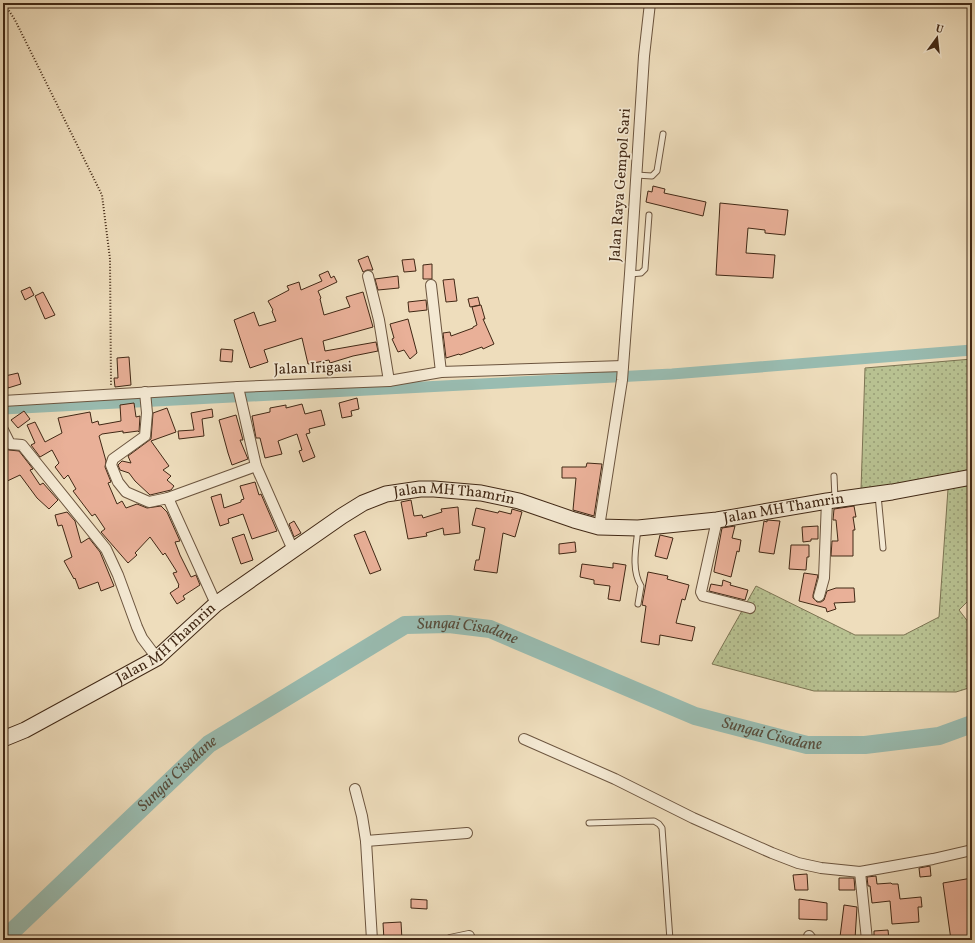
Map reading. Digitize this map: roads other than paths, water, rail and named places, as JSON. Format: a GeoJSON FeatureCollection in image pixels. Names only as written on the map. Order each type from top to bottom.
{"type":"FeatureCollection","features":[{"type":"Feature","properties":{"kind":"street","name":"Jalan Raya Gempol Sari"},"geometry":{"type":"LineString","coordinates":[[599,527],[622,380],[644,56],[650,3]]}},
{"type":"Feature","properties":{"kind":"street"},"geometry":{"type":"LineString","coordinates":[[368,276],[379,320],[389,381]]}},
{"type":"Feature","properties":{"kind":"street"},"geometry":{"type":"LineString","coordinates":[[431,284],[441,372]]}},
{"type":"Feature","properties":{"kind":"street","name":"Jalan Irigasi"},"geometry":{"type":"LineString","coordinates":[[3,401],[111,394],[146,398],[239,392],[389,381],[441,372],[623,368]]}},
{"type":"Feature","properties":{"kind":"street"},"geometry":{"type":"LineString","coordinates":[[239,392],[256,466],[293,550]]}},
{"type":"Feature","properties":{"kind":"street"},"geometry":{"type":"LineString","coordinates":[[146,398],[145,436],[113,459],[111,465],[118,482],[126,492],[149,502],[168,498],[256,466]]}},
{"type":"Feature","properties":{"kind":"street"},"geometry":{"type":"LineString","coordinates":[[3,430],[10,444],[22,445],[106,549],[118,574],[142,638],[157,658]]}},
{"type":"Feature","properties":{"kind":"street","name":"Jalan MH Thamrin"},"geometry":{"type":"LineString","coordinates":[[3,739],[25,730],[157,658],[216,604],[363,503],[386,494],[420,489],[481,493],[519,502],[599,527],[638,528],[717,520],[972,477]]}},
{"type":"Feature","properties":{"kind":"street"},"geometry":{"type":"LineString","coordinates":[[168,498],[216,604]]}},
{"type":"Feature","properties":{"kind":"street"},"geometry":{"type":"LineString","coordinates":[[819,596],[824,578],[831,500]]}},
{"type":"Feature","properties":{"kind":"street"},"geometry":{"type":"LineString","coordinates":[[717,520],[701,592],[703,596],[750,608]]}},
{"type":"Feature","properties":{"kind":"street"},"geometry":{"type":"LineString","coordinates":[[524,739],[615,779],[693,818],[798,863],[821,868],[860,872],[933,859],[972,850]]}},
{"type":"Feature","properties":{"kind":"street"},"geometry":{"type":"LineString","coordinates":[[355,789],[362,816],[366,841],[372,940]]}},
{"type":"Feature","properties":{"kind":"street"},"geometry":{"type":"LineString","coordinates":[[366,841],[467,833]]}},
{"type":"Feature","properties":{"kind":"street"},"geometry":{"type":"LineString","coordinates":[[860,872],[867,940]]}},
{"type":"Feature","properties":{"kind":"street"},"geometry":{"type":"LineString","coordinates":[[450,940],[469,936]]}},
{"type":"Feature","properties":{"kind":"lane"},"geometry":{"type":"LineString","coordinates":[[636,175],[652,176],[657,171],[662,134]]}},
{"type":"Feature","properties":{"kind":"lane"},"geometry":{"type":"LineString","coordinates":[[630,274],[641,273],[645,269],[649,215]]}},
{"type":"Feature","properties":{"kind":"lane"},"geometry":{"type":"LineString","coordinates":[[831,500],[834,476]]}},
{"type":"Feature","properties":{"kind":"lane"},"geometry":{"type":"LineString","coordinates":[[878,494],[883,548]]}},
{"type":"Feature","properties":{"kind":"lane"},"geometry":{"type":"LineString","coordinates":[[638,528],[636,558],[637,581],[641,586],[638,604]]}},
{"type":"Feature","properties":{"kind":"lane"},"geometry":{"type":"LineString","coordinates":[[589,823],[654,821],[662,828],[670,940]]}},
{"type":"Feature","properties":{"kind":"waterway"},"geometry":{"type":"LineString","coordinates":[[3,409],[672,374],[972,350]]}},
{"type":"Feature","properties":{"kind":"waterway","name":"Sungai Cisadane"},"geometry":{"type":"LineString","coordinates":[[3,940],[209,744],[405,625],[449,624],[490,629],[695,716],[807,745],[865,745],[939,736],[972,724]]}}]}
